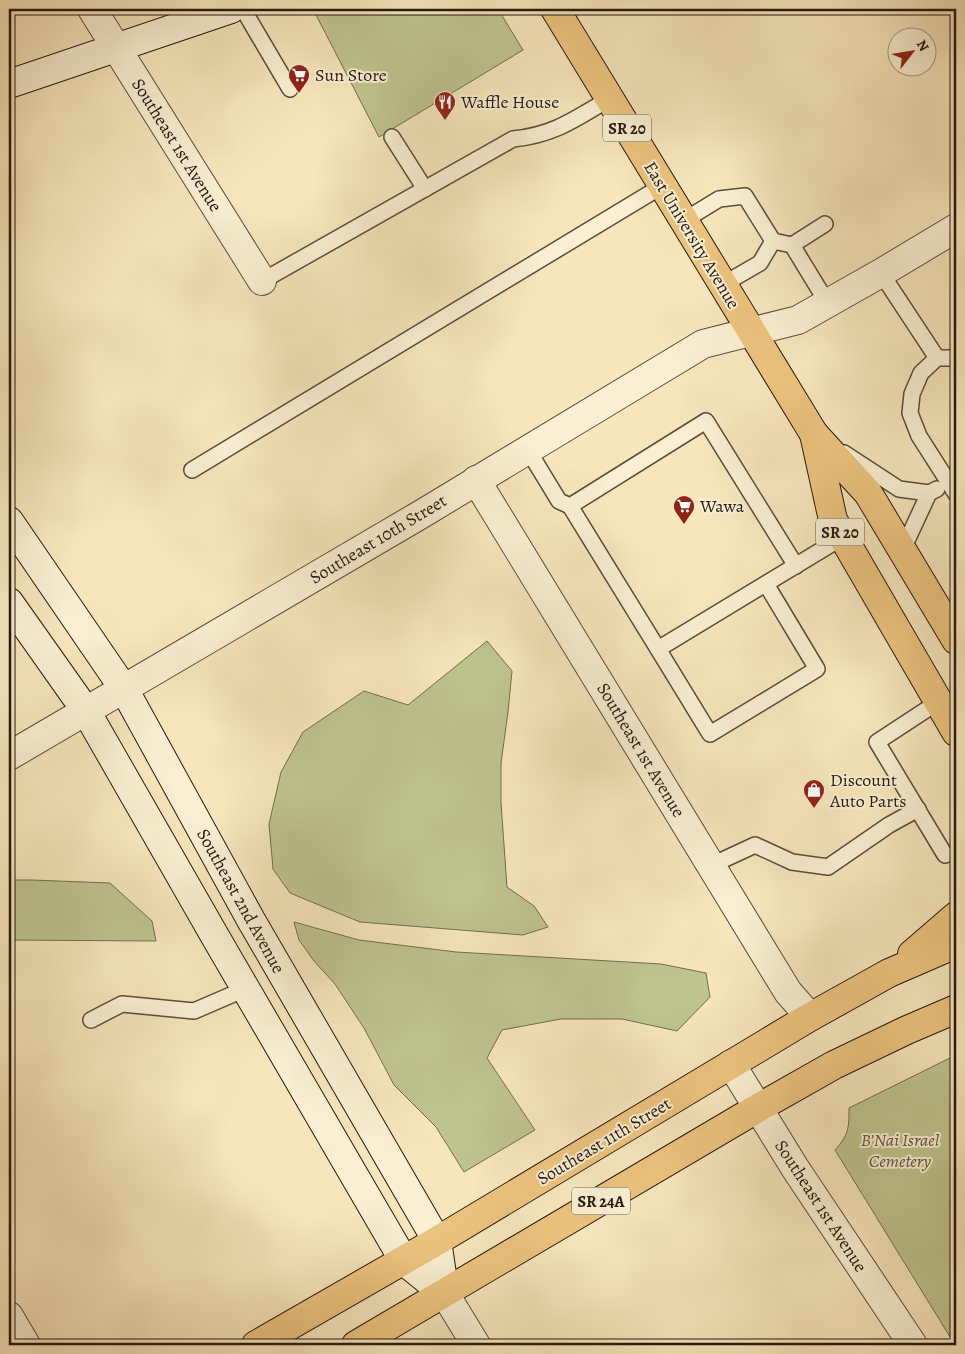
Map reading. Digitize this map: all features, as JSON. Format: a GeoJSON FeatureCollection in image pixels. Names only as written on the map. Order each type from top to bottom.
{"type":"FeatureCollection","features":[{"type":"Feature","properties":{"kind":"main road","name":"East University Avenue"},"geometry":{"type":"LineString","coordinates":[[555,9],[722,286],[814,434],[868,493],[956,640]]}},
{"type":"Feature","properties":{"kind":"main road","name":"East University Avenue"},"geometry":{"type":"LineString","coordinates":[[814,434],[833,520],[956,732]]}},
{"type":"Feature","properties":{"kind":"main road"},"geometry":{"type":"LineString","coordinates":[[889,973],[956,916]]}},
{"type":"Feature","properties":{"kind":"main road","name":"Southeast 11th Street"},"geometry":{"type":"LineString","coordinates":[[256,1345],[404,1261],[810,1017],[889,973],[956,944]]}},
{"type":"Feature","properties":{"kind":"main road","name":"SR 24A"},"geometry":{"type":"LineString","coordinates":[[356,1345],[834,1065],[956,1009]]}},
{"type":"Feature","properties":{"kind":"street","name":"Southeast 1st Avenue"},"geometry":{"type":"LineString","coordinates":[[92,9],[262,281]]}},
{"type":"Feature","properties":{"kind":"street"},"geometry":{"type":"LineString","coordinates":[[9,84],[231,9]]}},
{"type":"Feature","properties":{"kind":"street","name":"Southeast 10th Street"},"geometry":{"type":"LineString","coordinates":[[9,756],[528,450],[703,344],[798,320],[882,274],[956,228]]}},
{"type":"Feature","properties":{"kind":"street","name":"Southeast 1st Avenue"},"geometry":{"type":"LineString","coordinates":[[476,480],[788,992],[810,1017]]}},
{"type":"Feature","properties":{"kind":"street","name":"Southeast 2nd Avenue"},"geometry":{"type":"LineString","coordinates":[[9,521],[124,689],[251,920],[437,1241],[445,1294]]}},
{"type":"Feature","properties":{"kind":"street","name":"Southeast 2nd Avenue"},"geometry":{"type":"LineString","coordinates":[[9,602],[86,711],[245,989],[404,1261],[445,1294],[476,1345]]}},
{"type":"Feature","properties":{"kind":"street","name":"Southeast 1st Avenue"},"geometry":{"type":"LineString","coordinates":[[731,1064],[795,1168],[913,1345]]}},
{"type":"Feature","properties":{"kind":"street"},"geometry":{"type":"LineString","coordinates":[[9,1316],[26,1345]]}},
{"type":"Feature","properties":{"kind":"lane"},"geometry":{"type":"LineString","coordinates":[[243,9],[290,89]]}},
{"type":"Feature","properties":{"kind":"lane"},"geometry":{"type":"LineString","coordinates":[[262,281],[514,139],[534,137],[555,130],[609,99]]}},
{"type":"Feature","properties":{"kind":"lane"},"geometry":{"type":"LineString","coordinates":[[392,137],[425,189]]}},
{"type":"Feature","properties":{"kind":"lane"},"geometry":{"type":"LineString","coordinates":[[192,470],[662,186]]}},
{"type":"Feature","properties":{"kind":"lane"},"geometry":{"type":"LineString","coordinates":[[683,221],[719,199],[744,196],[773,241],[792,245],[826,224]]}},
{"type":"Feature","properties":{"kind":"lane"},"geometry":{"type":"LineString","coordinates":[[722,286],[760,263],[773,241]]}},
{"type":"Feature","properties":{"kind":"lane"},"geometry":{"type":"LineString","coordinates":[[792,245],[828,304]]}},
{"type":"Feature","properties":{"kind":"lane"},"geometry":{"type":"LineString","coordinates":[[882,274],[937,358]]}},
{"type":"Feature","properties":{"kind":"lane"},"geometry":{"type":"LineString","coordinates":[[814,434],[899,489],[929,493],[953,488],[919,436],[910,413],[912,394],[921,373],[937,358],[956,358]]}},
{"type":"Feature","properties":{"kind":"lane"},"geometry":{"type":"LineString","coordinates":[[570,506],[706,421],[796,566]]}},
{"type":"Feature","properties":{"kind":"lane"},"geometry":{"type":"LineString","coordinates":[[528,450],[559,501],[570,506],[710,734],[818,669],[766,584]]}},
{"type":"Feature","properties":{"kind":"lane"},"geometry":{"type":"LineString","coordinates":[[903,549],[929,493]]}},
{"type":"Feature","properties":{"kind":"lane"},"geometry":{"type":"LineString","coordinates":[[658,649],[843,537]]}},
{"type":"Feature","properties":{"kind":"lane"},"geometry":{"type":"LineString","coordinates":[[938,702],[877,742],[945,855]]}},
{"type":"Feature","properties":{"kind":"lane"},"geometry":{"type":"LineString","coordinates":[[712,866],[755,845],[792,862],[828,867],[918,809]]}},
{"type":"Feature","properties":{"kind":"lane"},"geometry":{"type":"LineString","coordinates":[[91,1020],[122,1004],[194,1011],[245,989]]}},
{"type":"Feature","properties":{"kind":"green space"},"geometry":{"type":"Polygon","coordinates":[[[321,9],[498,9],[523,50],[379,137],[314,11],[321,9]]]}},
{"type":"Feature","properties":{"kind":"green space"},"geometry":{"type":"Polygon","coordinates":[[[487,641],[512,671],[501,763],[501,803],[507,887],[534,906],[548,927],[523,935],[360,922],[290,893],[273,869],[269,824],[281,772],[303,732],[364,691],[408,705],[487,641]]]}},
{"type":"Feature","properties":{"kind":"green space"},"geometry":{"type":"Polygon","coordinates":[[[9,880],[110,883],[152,921],[156,941],[9,940],[9,880]]]}},
{"type":"Feature","properties":{"kind":"green space"},"geometry":{"type":"Polygon","coordinates":[[[294,922],[359,940],[456,952],[661,964],[706,973],[710,997],[677,1031],[622,1019],[561,1019],[502,1030],[487,1058],[535,1130],[464,1172],[436,1127],[394,1085],[364,1028],[335,984],[314,961],[299,940],[294,922]]]}},
{"type":"Feature","properties":{"kind":"green space","name":"B’Nai Israel Cemetery"},"geometry":{"type":"Polygon","coordinates":[[[956,1055],[955,1345],[835,1150],[843,1140],[847,1130],[849,1108],[956,1055]]]}},
{"type":"Feature","properties":{"kind":"place","name":"Sun Store"},"geometry":{"type":"Point","coordinates":[299,94]}},
{"type":"Feature","properties":{"kind":"place","name":"Waffle House"},"geometry":{"type":"Point","coordinates":[445,121]}},
{"type":"Feature","properties":{"kind":"place","name":"Wawa"},"geometry":{"type":"Point","coordinates":[684,525]}},
{"type":"Feature","properties":{"kind":"place","name":"Discount Auto Parts"},"geometry":{"type":"Point","coordinates":[814,809]}}]}
